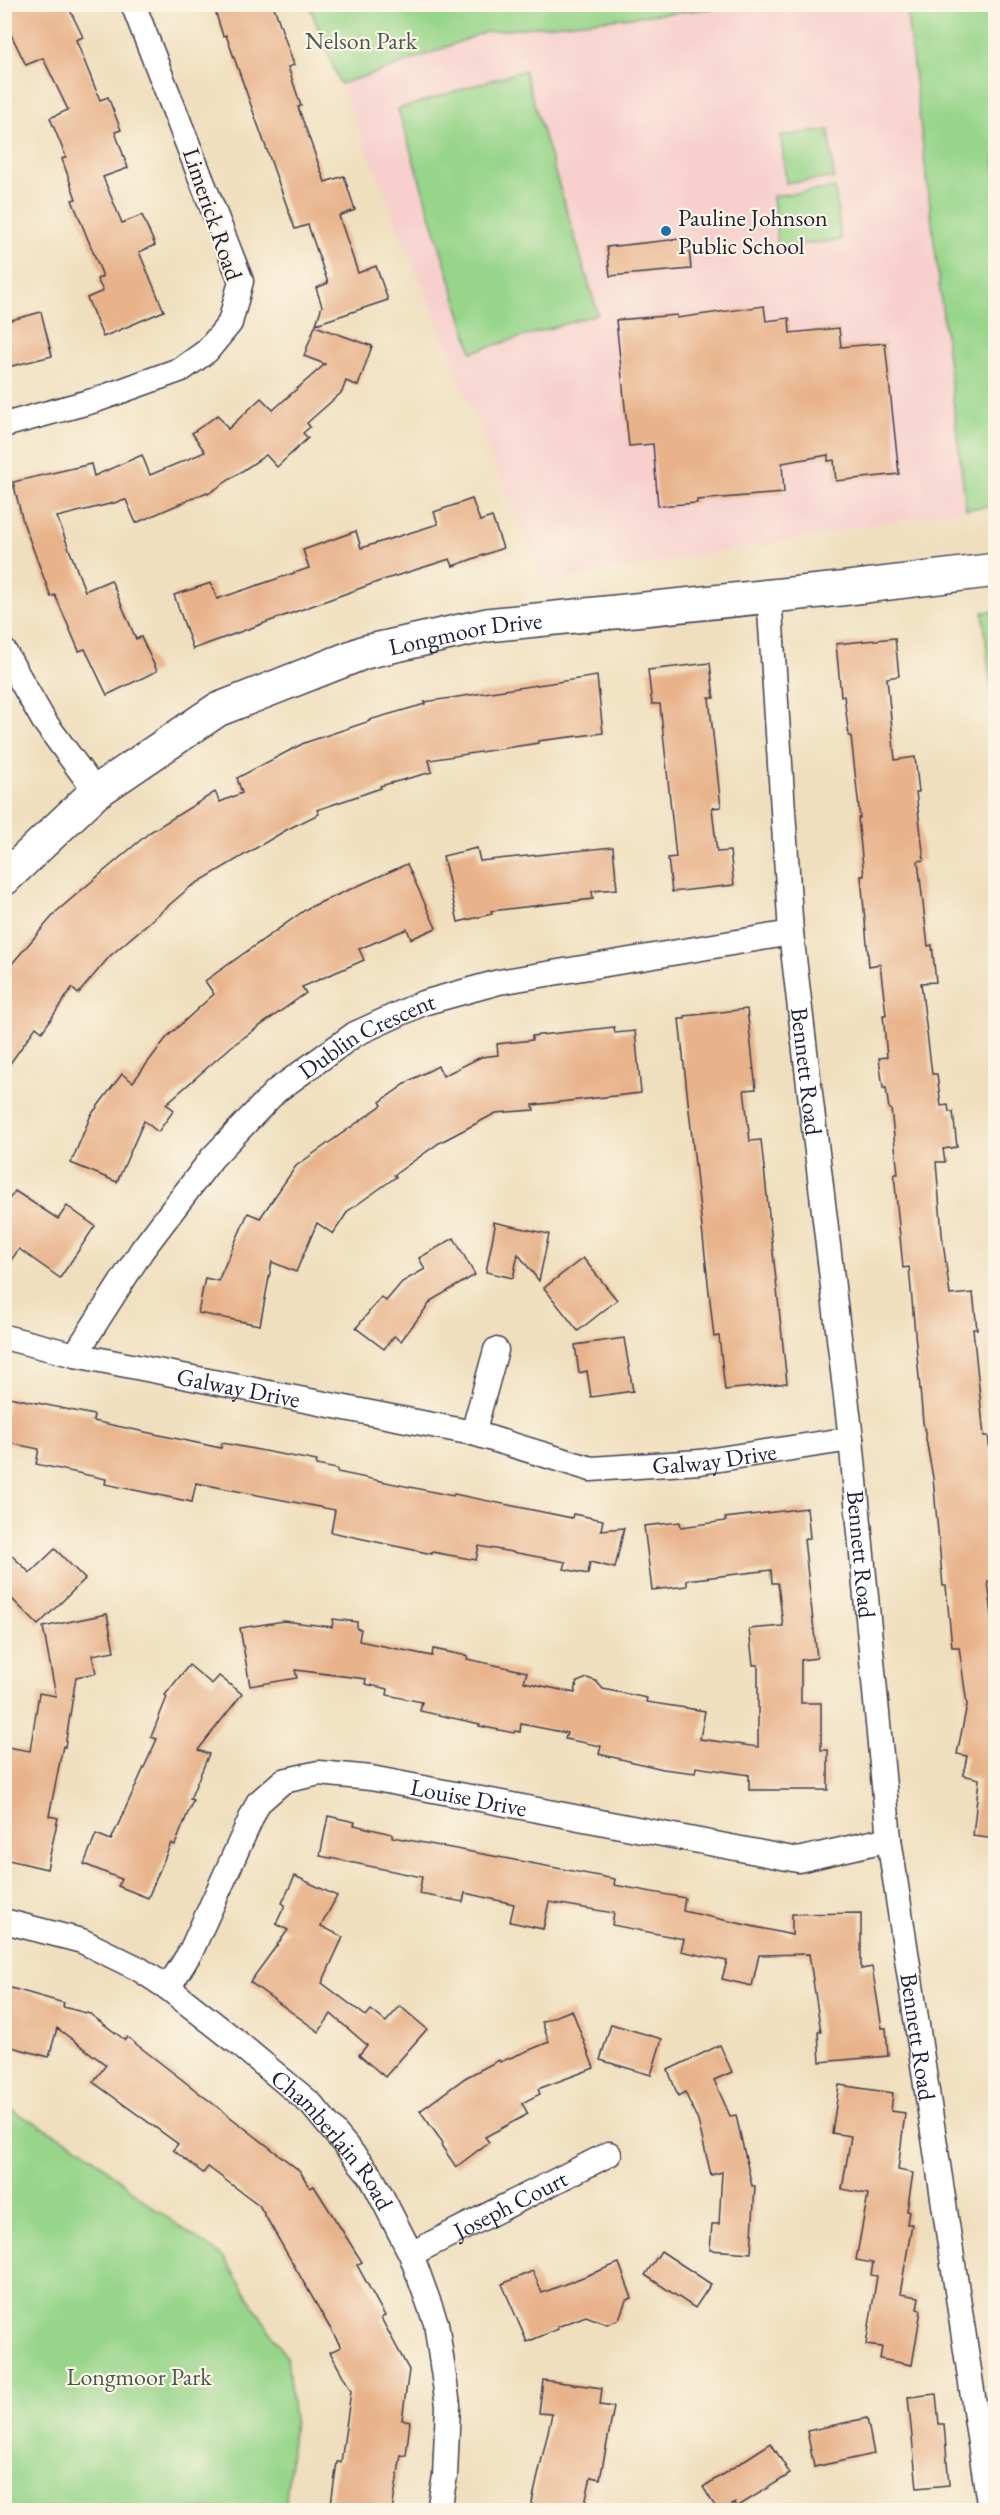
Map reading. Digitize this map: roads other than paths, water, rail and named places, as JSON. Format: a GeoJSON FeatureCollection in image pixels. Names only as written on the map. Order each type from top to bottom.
{"type":"FeatureCollection","features":[{"type":"Feature","properties":{"kind":"street","name":"Limerick Road"},"geometry":{"type":"LineString","coordinates":[[4,425],[96,400],[182,369],[207,351],[230,323],[241,281],[133,4]]}},
{"type":"Feature","properties":{"kind":"street","name":"Longmoor Drive"},"geometry":{"type":"LineString","coordinates":[[4,879],[96,792],[217,710],[365,652],[487,625],[840,589],[996,570]]}},
{"type":"Feature","properties":{"kind":"street","name":"Bennett Road"},"geometry":{"type":"LineString","coordinates":[[769,596],[791,933],[851,1438],[889,1839],[990,2511]]}},
{"type":"Feature","properties":{"kind":"street"},"geometry":{"type":"LineString","coordinates":[[4,651],[44,721],[96,792]]}},
{"type":"Feature","properties":{"kind":"street","name":"Dublin Crescent"},"geometry":{"type":"LineString","coordinates":[[75,1355],[142,1250],[212,1158],[276,1091],[355,1035],[423,1003],[499,982],[791,933]]}},
{"type":"Feature","properties":{"kind":"street","name":"Galway Drive"},"geometry":{"type":"LineString","coordinates":[[4,1337],[75,1355],[472,1433],[591,1468],[700,1462],[851,1438]]}},
{"type":"Feature","properties":{"kind":"street"},"geometry":{"type":"LineString","coordinates":[[472,1433],[496,1350]]}},
{"type":"Feature","properties":{"kind":"street","name":"Louise Drive"},"geometry":{"type":"LineString","coordinates":[[168,1988],[191,1952],[258,1803],[283,1781],[319,1773],[371,1778],[798,1860],[889,1839]]}},
{"type":"Feature","properties":{"kind":"street","name":"Chamberlain Road"},"geometry":{"type":"LineString","coordinates":[[4,1921],[82,1941],[139,1969],[168,1988],[311,2104],[371,2176],[411,2254],[436,2323],[448,2405],[445,2476],[440,2511]]}},
{"type":"Feature","properties":{"kind":"street","name":"Joseph Court"},"geometry":{"type":"LineString","coordinates":[[411,2254],[609,2154]]}},
{"type":"Feature","properties":{"kind":"place","name":"Pauline Johnson Public School"},"geometry":{"type":"Point","coordinates":[666,231]}},
{"type":"Feature","properties":{"kind":"park label","name":"Nelson Park"},"geometry":{"type":"Point","coordinates":[361,40]}},
{"type":"Feature","properties":{"kind":"park label","name":"Longmoor Park"},"geometry":{"type":"Point","coordinates":[139,2376]}}]}
